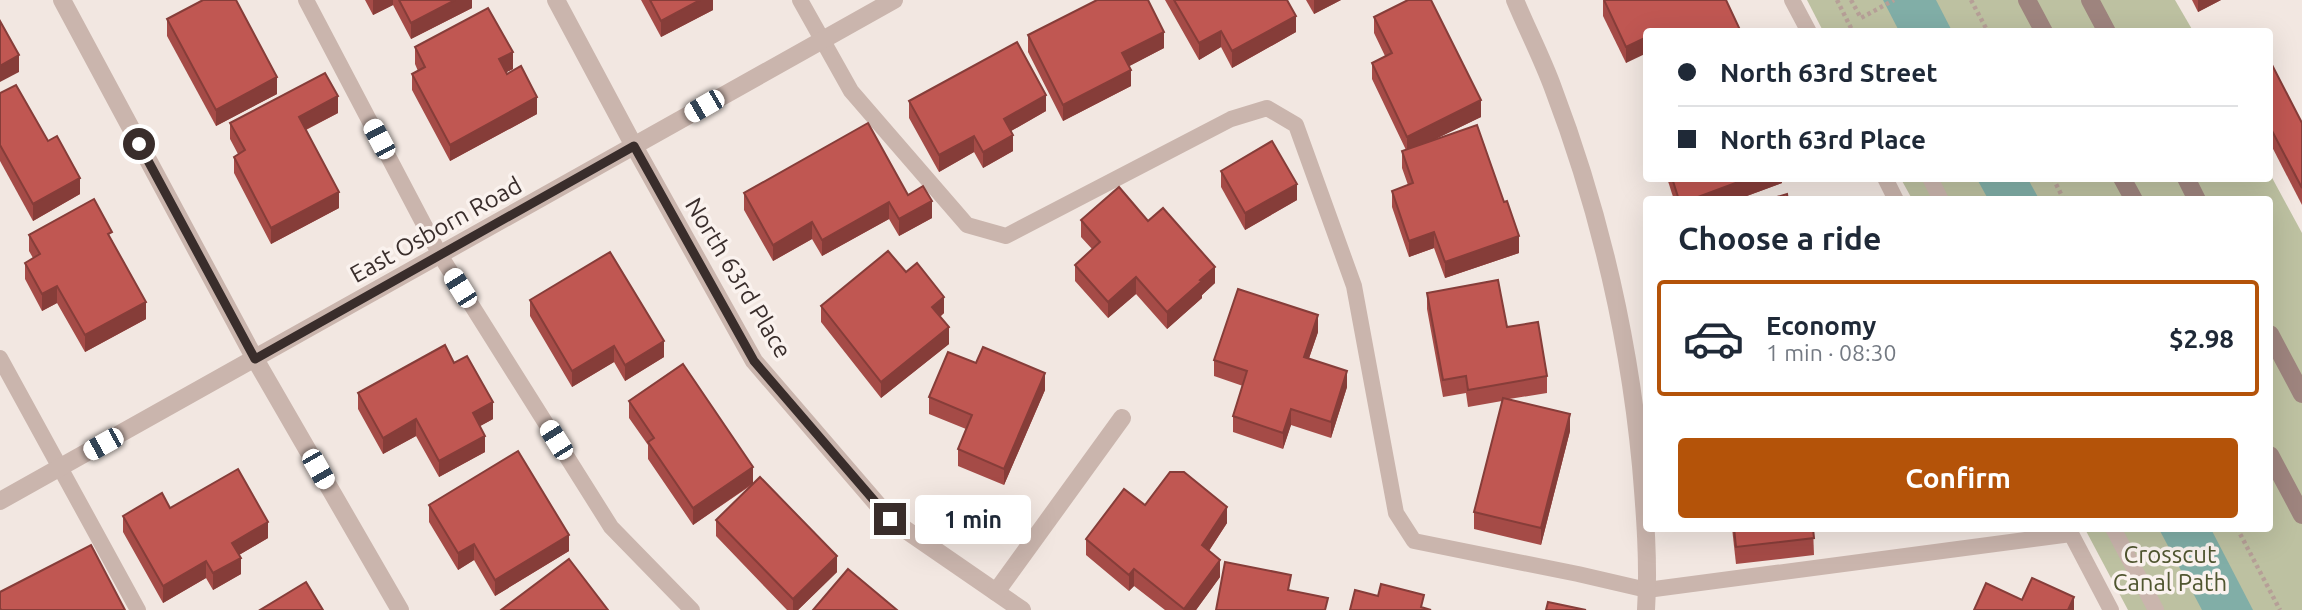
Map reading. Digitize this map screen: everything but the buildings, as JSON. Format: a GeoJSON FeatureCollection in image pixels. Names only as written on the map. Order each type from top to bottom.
{"type":"FeatureCollection","features":[{"type":"Feature","properties":{"kind":"main road"},"geometry":{"type":"LineString","coordinates":[[2027,0],[2042,28]]}},
{"type":"Feature","properties":{"kind":"main road"},"geometry":{"type":"LineString","coordinates":[[2090,0],[2105,28]]}},
{"type":"Feature","properties":{"kind":"main road"},"geometry":{"type":"LineString","coordinates":[[2273,340],[2302,394]]}},
{"type":"Feature","properties":{"kind":"main road"},"geometry":{"type":"LineString","coordinates":[[2273,461],[2302,515]]}},
{"type":"Feature","properties":{"kind":"street"},"geometry":{"type":"LineString","coordinates":[[62,0],[255,359],[400,610]]}},
{"type":"Feature","properties":{"kind":"street","name":"North 63rd Place"},"geometry":{"type":"LineString","coordinates":[[556,0],[754,361],[890,519],[1022,610]]}},
{"type":"Feature","properties":{"kind":"street","name":"East Osborn Road"},"geometry":{"type":"LineString","coordinates":[[0,501],[894,0]]}},
{"type":"Feature","properties":{"kind":"street"},"geometry":{"type":"LineString","coordinates":[[1515,0],[1553,87],[1594,213],[1626,346],[1643,492]]}},
{"type":"Feature","properties":{"kind":"street"},"geometry":{"type":"LineString","coordinates":[[996,592],[1122,418]]}},
{"type":"Feature","properties":{"kind":"street"},"geometry":{"type":"LineString","coordinates":[[1645,532],[1646,610]]}},
{"type":"Feature","properties":{"kind":"lane"},"geometry":{"type":"LineString","coordinates":[[306,0],[440,256],[611,527],[692,610]]}},
{"type":"Feature","properties":{"kind":"lane"},"geometry":{"type":"LineString","coordinates":[[800,0],[851,91],[967,225],[1006,236],[1231,119],[1267,108],[1296,125],[1354,286],[1396,513],[1414,541],[1647,590],[2062,532]]}},
{"type":"Feature","properties":{"kind":"lane"},"geometry":{"type":"LineString","coordinates":[[1792,0],[1807,28]]}},
{"type":"Feature","properties":{"kind":"lane"},"geometry":{"type":"LineString","coordinates":[[0,358],[138,610]]}},
{"type":"Feature","properties":{"kind":"lane"},"geometry":{"type":"LineString","coordinates":[[2070,532],[2110,610]]}},
{"type":"Feature","properties":{"kind":"lane"},"geometry":{"type":"LineString","coordinates":[[2115,532],[2156,610]]}},
{"type":"Feature","properties":{"kind":"path"},"geometry":{"type":"LineString","coordinates":[[1837,0],[1851,28]]}},
{"type":"Feature","properties":{"kind":"path"},"geometry":{"type":"LineString","coordinates":[[1851,0],[1861,18],[1894,0]]}},
{"type":"Feature","properties":{"kind":"path"},"geometry":{"type":"LineString","coordinates":[[1971,0],[1986,28]]}},
{"type":"Feature","properties":{"kind":"path"},"geometry":{"type":"LineString","coordinates":[[2239,532],[2280,610]]}},
{"type":"Feature","properties":{"kind":"green space"},"geometry":{"type":"Polygon","coordinates":[[[1807,0],[2175,0],[2191,28],[1821,28],[1807,0]]]}},
{"type":"Feature","properties":{"kind":"green space","name":"Crosscut Canal Path"},"geometry":{"type":"Polygon","coordinates":[[[2273,180],[2302,233],[2302,610],[2128,610],[2087,532],[2273,532],[2273,196],[1910,196],[1903,182],[2273,182],[2273,180]]]}},
{"type":"Feature","properties":{"kind":"water"},"geometry":{"type":"Polygon","coordinates":[[[1883,0],[1936,0],[1950,28],[1897,28],[1883,0]]]}},
{"type":"Feature","properties":{"kind":"water"},"geometry":{"type":"Polygon","coordinates":[[[1979,182],[2030,182],[2037,196],[1986,196],[1979,182]]]}},
{"type":"Feature","properties":{"kind":"water"},"geometry":{"type":"Polygon","coordinates":[[[2161,532],[2213,532],[2253,610],[2202,610],[2161,532]]]}},
{"type":"Feature","properties":{"kind":"route"},"geometry":{"type":"LineString","coordinates":[[139,144],[255,359],[634,146],[754,361],[890,519]]}}]}
